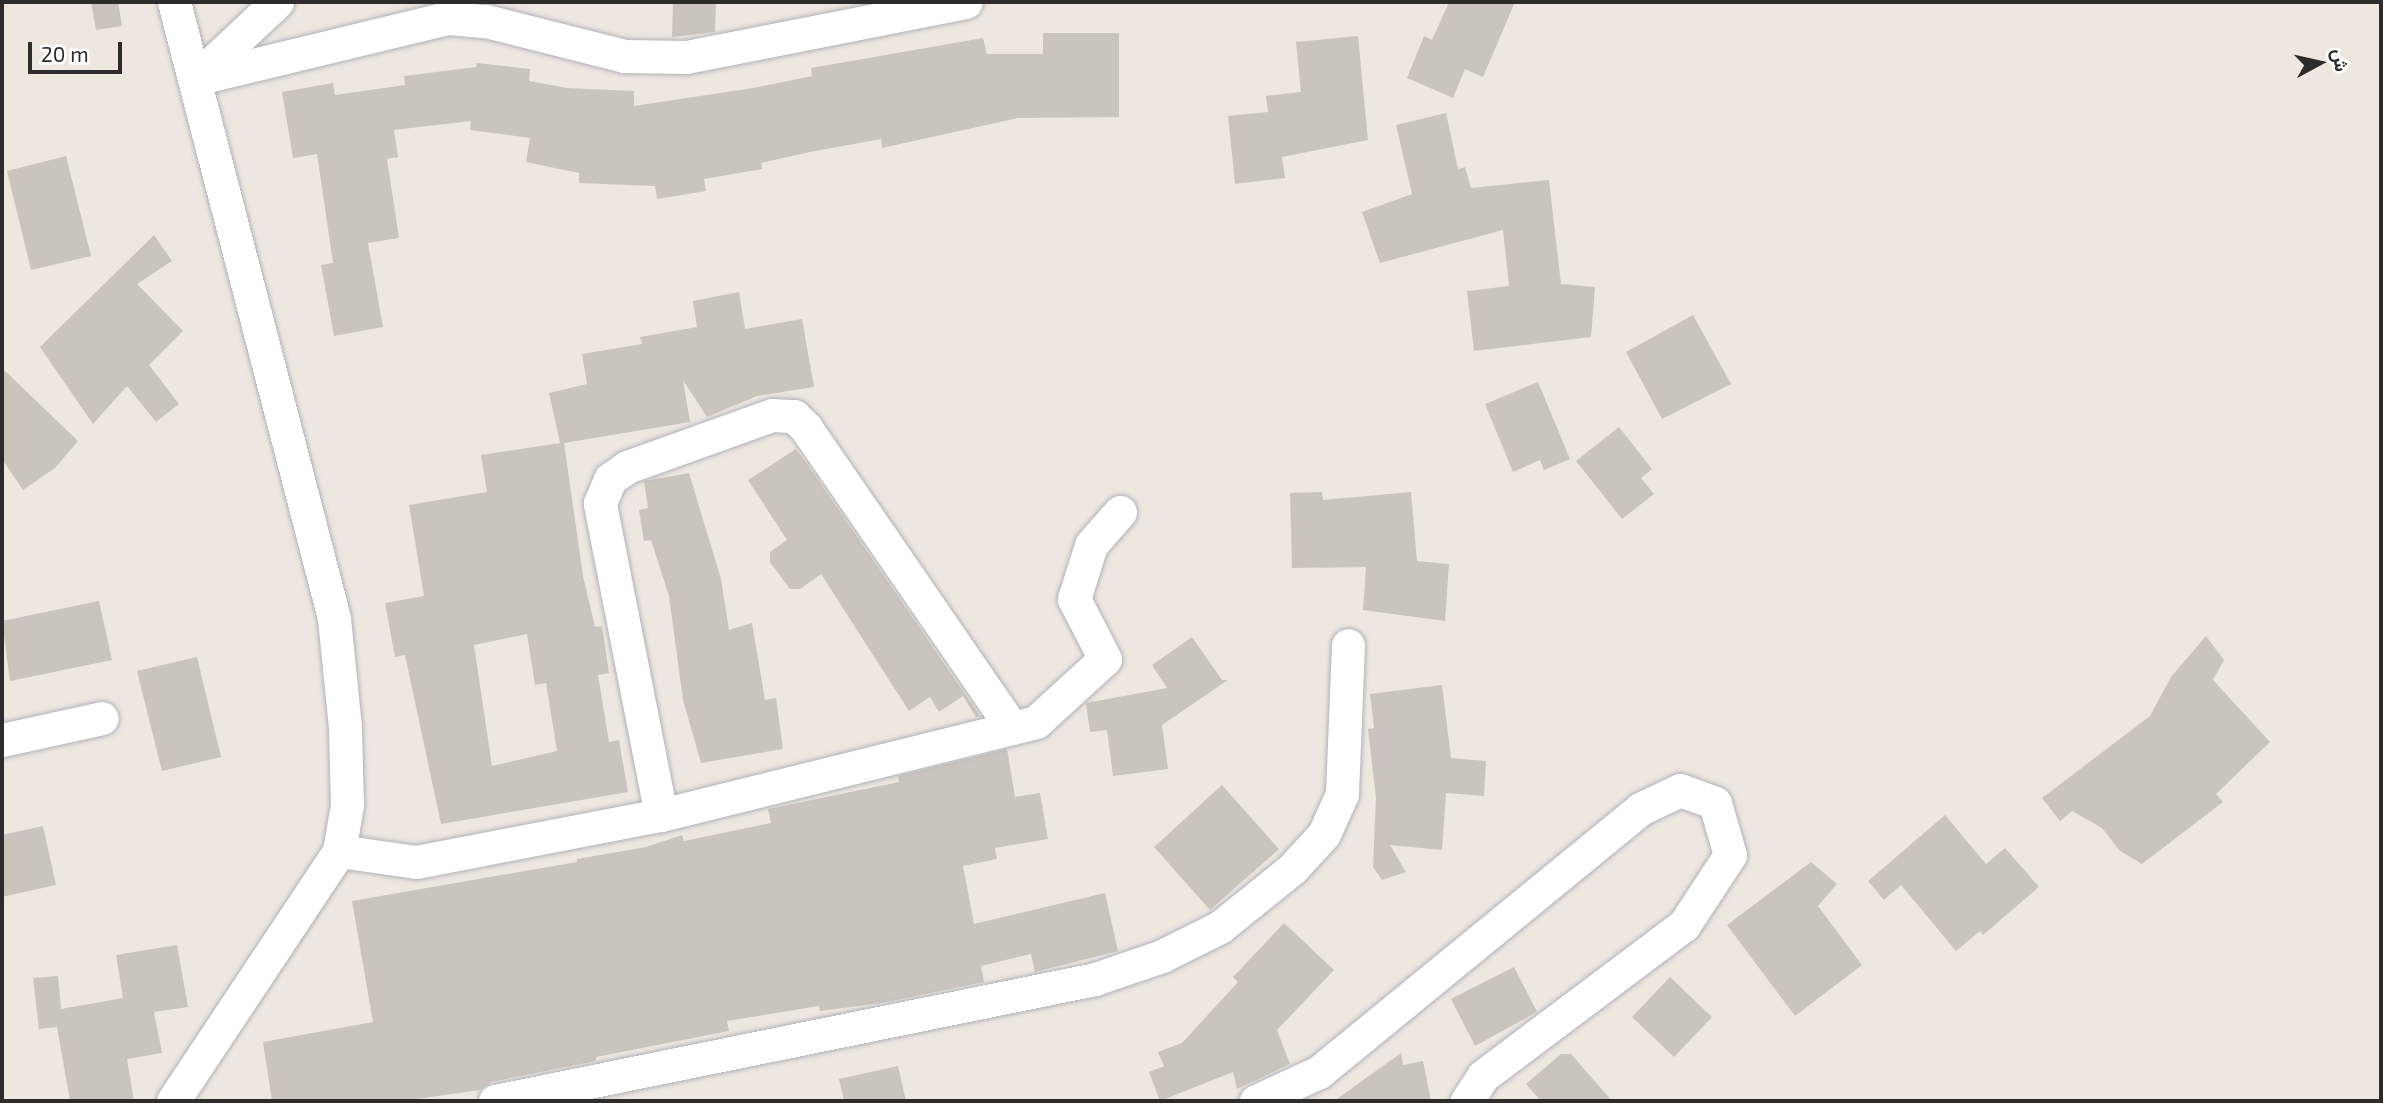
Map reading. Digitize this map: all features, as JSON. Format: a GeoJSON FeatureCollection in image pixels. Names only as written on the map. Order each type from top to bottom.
{"type":"FeatureCollection","features":[{"type":"Feature","properties":{"kind":"street"},"geometry":{"type":"LineString","coordinates":[[173,1101],[339,851],[346,792],[334,618],[174,2]]}},
{"type":"Feature","properties":{"kind":"street"},"geometry":{"type":"LineString","coordinates":[[195,79],[276,2]]}},
{"type":"Feature","properties":{"kind":"street"},"geometry":{"type":"LineString","coordinates":[[195,79],[448,18],[486,21],[624,57],[686,57],[966,2]]}},
{"type":"Feature","properties":{"kind":"street"},"geometry":{"type":"LineString","coordinates":[[661,815],[600,503],[610,479],[627,467],[772,415],[794,416],[806,428],[1012,728]]}},
{"type":"Feature","properties":{"kind":"street"},"geometry":{"type":"LineString","coordinates":[[339,851],[416,862],[661,815],[1036,722],[1105,659],[1074,599],[1091,545],[1120,512]]}},
{"type":"Feature","properties":{"kind":"street"},"geometry":{"type":"LineString","coordinates":[[495,1101],[603,1090],[1095,979],[1163,956],[1220,927],[1292,869],[1324,834],[1342,794],[1348,645]]}},
{"type":"Feature","properties":{"kind":"street"},"geometry":{"type":"LineString","coordinates":[[2,740],[102,718]]}},
{"type":"Feature","properties":{"kind":"street"},"geometry":{"type":"LineString","coordinates":[[1256,1101],[1319,1072],[1640,809],[1680,790],[1715,803],[1730,855],[1684,925],[1483,1076],[1467,1101]]}},
{"type":"Feature","properties":{"kind":"building"},"geometry":{"type":"Polygon","coordinates":[[[91,2],[118,2],[122,26],[96,30],[91,2]]]}},
{"type":"Feature","properties":{"kind":"building"},"geometry":{"type":"Polygon","coordinates":[[[673,2],[716,2],[715,32],[672,37],[673,2]]]}},
{"type":"Feature","properties":{"kind":"building"},"geometry":{"type":"Polygon","coordinates":[[[1449,2],[1515,2],[1483,77],[1465,69],[1453,98],[1407,78],[1424,36],[1432,40],[1449,2]]]}},
{"type":"Feature","properties":{"kind":"building"},"geometry":{"type":"Polygon","coordinates":[[[1043,33],[1119,33],[1119,117],[1018,118],[882,148],[881,139],[761,163],[762,169],[704,179],[706,191],[657,199],[655,186],[579,183],[579,173],[526,162],[530,138],[470,130],[471,121],[394,130],[398,157],[387,159],[399,238],[368,243],[383,327],[334,336],[321,265],[333,263],[317,154],[293,158],[282,92],[333,83],[335,95],[405,85],[404,76],[476,67],[477,63],[530,69],[529,81],[567,88],[634,91],[634,106],[753,88],[812,76],[811,68],[983,38],[987,54],[1043,54],[1043,33]]]}},
{"type":"Feature","properties":{"kind":"building"},"geometry":{"type":"Polygon","coordinates":[[[1358,36],[1368,140],[1282,157],[1285,178],[1235,184],[1228,116],[1268,112],[1266,96],[1301,92],[1296,42],[1358,36]]]}},
{"type":"Feature","properties":{"kind":"building"},"geometry":{"type":"Polygon","coordinates":[[[1446,113],[1458,169],[1465,167],[1471,188],[1549,180],[1561,284],[1595,287],[1591,337],[1474,351],[1467,291],[1509,286],[1503,230],[1380,263],[1362,212],[1412,194],[1396,125],[1446,113]]]}},
{"type":"Feature","properties":{"kind":"building"},"geometry":{"type":"Polygon","coordinates":[[[66,156],[91,256],[31,270],[7,171],[66,156]]]}},
{"type":"Feature","properties":{"kind":"building"},"geometry":{"type":"Polygon","coordinates":[[[154,235],[172,261],[137,284],[183,331],[149,365],[179,404],[156,422],[127,386],[93,424],[40,347],[154,235]]]}},
{"type":"Feature","properties":{"kind":"building"},"geometry":{"type":"Polygon","coordinates":[[[739,292],[745,329],[802,319],[814,387],[757,396],[707,417],[683,380],[690,422],[564,443],[583,576],[595,627],[602,626],[609,673],[598,675],[609,742],[619,740],[628,792],[441,824],[405,655],[395,657],[385,603],[424,596],[409,505],[487,492],[481,455],[560,443],[549,393],[587,384],[582,354],[642,344],[640,337],[697,327],[693,301],[739,292]],[[527,634],[474,645],[492,766],[557,751],[546,683],[535,685],[527,634]]]}},
{"type":"Feature","properties":{"kind":"building"},"geometry":{"type":"Polygon","coordinates":[[[1693,315],[1731,384],[1662,419],[1626,352],[1693,315]]]}},
{"type":"Feature","properties":{"kind":"building"},"geometry":{"type":"Polygon","coordinates":[[[2,368],[78,441],[55,468],[23,490],[2,459],[2,368]]]}},
{"type":"Feature","properties":{"kind":"building"},"geometry":{"type":"Polygon","coordinates":[[[1538,382],[1570,459],[1544,470],[1540,460],[1513,472],[1485,404],[1538,382]]]}},
{"type":"Feature","properties":{"kind":"building"},"geometry":{"type":"Polygon","coordinates":[[[1619,427],[1652,469],[1641,478],[1654,494],[1622,519],[1576,461],[1619,427]]]}},
{"type":"Feature","properties":{"kind":"building"},"geometry":{"type":"Polygon","coordinates":[[[796,449],[980,716],[976,717],[963,696],[939,712],[930,697],[909,711],[821,574],[800,589],[790,589],[770,562],[770,552],[787,540],[748,480],[796,449]]]}},
{"type":"Feature","properties":{"kind":"building"},"geometry":{"type":"Polygon","coordinates":[[[689,473],[721,579],[729,630],[752,623],[765,700],[776,698],[783,749],[701,763],[683,700],[669,596],[651,540],[644,541],[639,510],[648,508],[644,481],[689,473]]]}},
{"type":"Feature","properties":{"kind":"building"},"geometry":{"type":"Polygon","coordinates":[[[1322,492],[1323,500],[1411,492],[1417,561],[1449,564],[1445,621],[1363,610],[1366,567],[1292,568],[1290,493],[1322,492]]]}},
{"type":"Feature","properties":{"kind":"building"},"geometry":{"type":"Polygon","coordinates":[[[99,601],[112,660],[10,681],[2,621],[99,601]]]}},
{"type":"Feature","properties":{"kind":"building"},"geometry":{"type":"Polygon","coordinates":[[[2206,636],[2224,660],[2213,680],[2270,742],[2216,794],[2223,802],[2142,864],[2120,851],[2102,828],[2072,811],[2060,821],[2042,798],[2150,716],[2171,677],[2206,636]]]}},
{"type":"Feature","properties":{"kind":"building"},"geometry":{"type":"Polygon","coordinates":[[[1192,637],[1222,680],[1228,680],[1162,725],[1168,769],[1113,776],[1107,730],[1090,732],[1086,703],[1167,688],[1152,665],[1192,637]]]}},
{"type":"Feature","properties":{"kind":"building"},"geometry":{"type":"Polygon","coordinates":[[[197,657],[221,757],[162,771],[137,671],[197,657]]]}},
{"type":"Feature","properties":{"kind":"building"},"geometry":{"type":"Polygon","coordinates":[[[1442,685],[1451,758],[1486,761],[1484,796],[1446,793],[1442,850],[1390,845],[1406,872],[1382,880],[1373,867],[1376,798],[1368,729],[1374,728],[1370,694],[1442,685]]]}},
{"type":"Feature","properties":{"kind":"building"},"geometry":{"type":"Polygon","coordinates":[[[1007,749],[1015,797],[1040,793],[1048,839],[995,848],[997,859],[963,866],[974,924],[1105,893],[1118,951],[1035,972],[1031,954],[981,966],[984,982],[882,1003],[820,1011],[819,1006],[727,1021],[729,1031],[596,1057],[596,1061],[491,1082],[480,1090],[403,1101],[272,1101],[263,1042],[373,1022],[352,901],[577,862],[577,859],[646,847],[682,835],[684,841],[771,823],[768,809],[899,782],[898,776],[1007,749]]]}},
{"type":"Feature","properties":{"kind":"building"},"geometry":{"type":"Polygon","coordinates":[[[1222,785],[1279,849],[1210,910],[1154,847],[1222,785]]]}},
{"type":"Feature","properties":{"kind":"building"},"geometry":{"type":"Polygon","coordinates":[[[1945,815],[1986,864],[2005,848],[2039,887],[1983,935],[1980,931],[1956,951],[1901,885],[1884,900],[1868,881],[1945,815]]]}},
{"type":"Feature","properties":{"kind":"building"},"geometry":{"type":"Polygon","coordinates":[[[43,826],[56,885],[2,897],[2,835],[43,826]]]}},
{"type":"Feature","properties":{"kind":"building"},"geometry":{"type":"Polygon","coordinates":[[[1811,862],[1837,884],[1818,906],[1862,965],[1795,1016],[1727,925],[1811,862]]]}},
{"type":"Feature","properties":{"kind":"building"},"geometry":{"type":"Polygon","coordinates":[[[1284,923],[1334,970],[1277,1030],[1290,1064],[1237,1089],[1233,1072],[1160,1101],[1149,1072],[1164,1066],[1158,1052],[1182,1043],[1238,982],[1233,977],[1284,923]]]}},
{"type":"Feature","properties":{"kind":"building"},"geometry":{"type":"Polygon","coordinates":[[[177,945],[188,1007],[154,1012],[162,1053],[127,1059],[134,1101],[70,1101],[57,1027],[39,1029],[33,978],[58,976],[61,1009],[123,998],[116,955],[177,945]]]}},
{"type":"Feature","properties":{"kind":"building"},"geometry":{"type":"Polygon","coordinates":[[[1514,967],[1537,1012],[1475,1046],[1451,999],[1514,967]]]}},
{"type":"Feature","properties":{"kind":"building"},"geometry":{"type":"Polygon","coordinates":[[[1670,977],[1712,1017],[1674,1057],[1632,1017],[1670,977]]]}},
{"type":"Feature","properties":{"kind":"building"},"geometry":{"type":"Polygon","coordinates":[[[1401,1053],[1403,1065],[1423,1061],[1431,1101],[1334,1101],[1401,1053]]]}},
{"type":"Feature","properties":{"kind":"building"},"geometry":{"type":"Polygon","coordinates":[[[1561,1054],[1571,1054],[1612,1101],[1541,1101],[1526,1084],[1561,1054]]]}},
{"type":"Feature","properties":{"kind":"building"},"geometry":{"type":"Polygon","coordinates":[[[898,1066],[906,1101],[844,1101],[839,1079],[898,1066]]]}}]}
